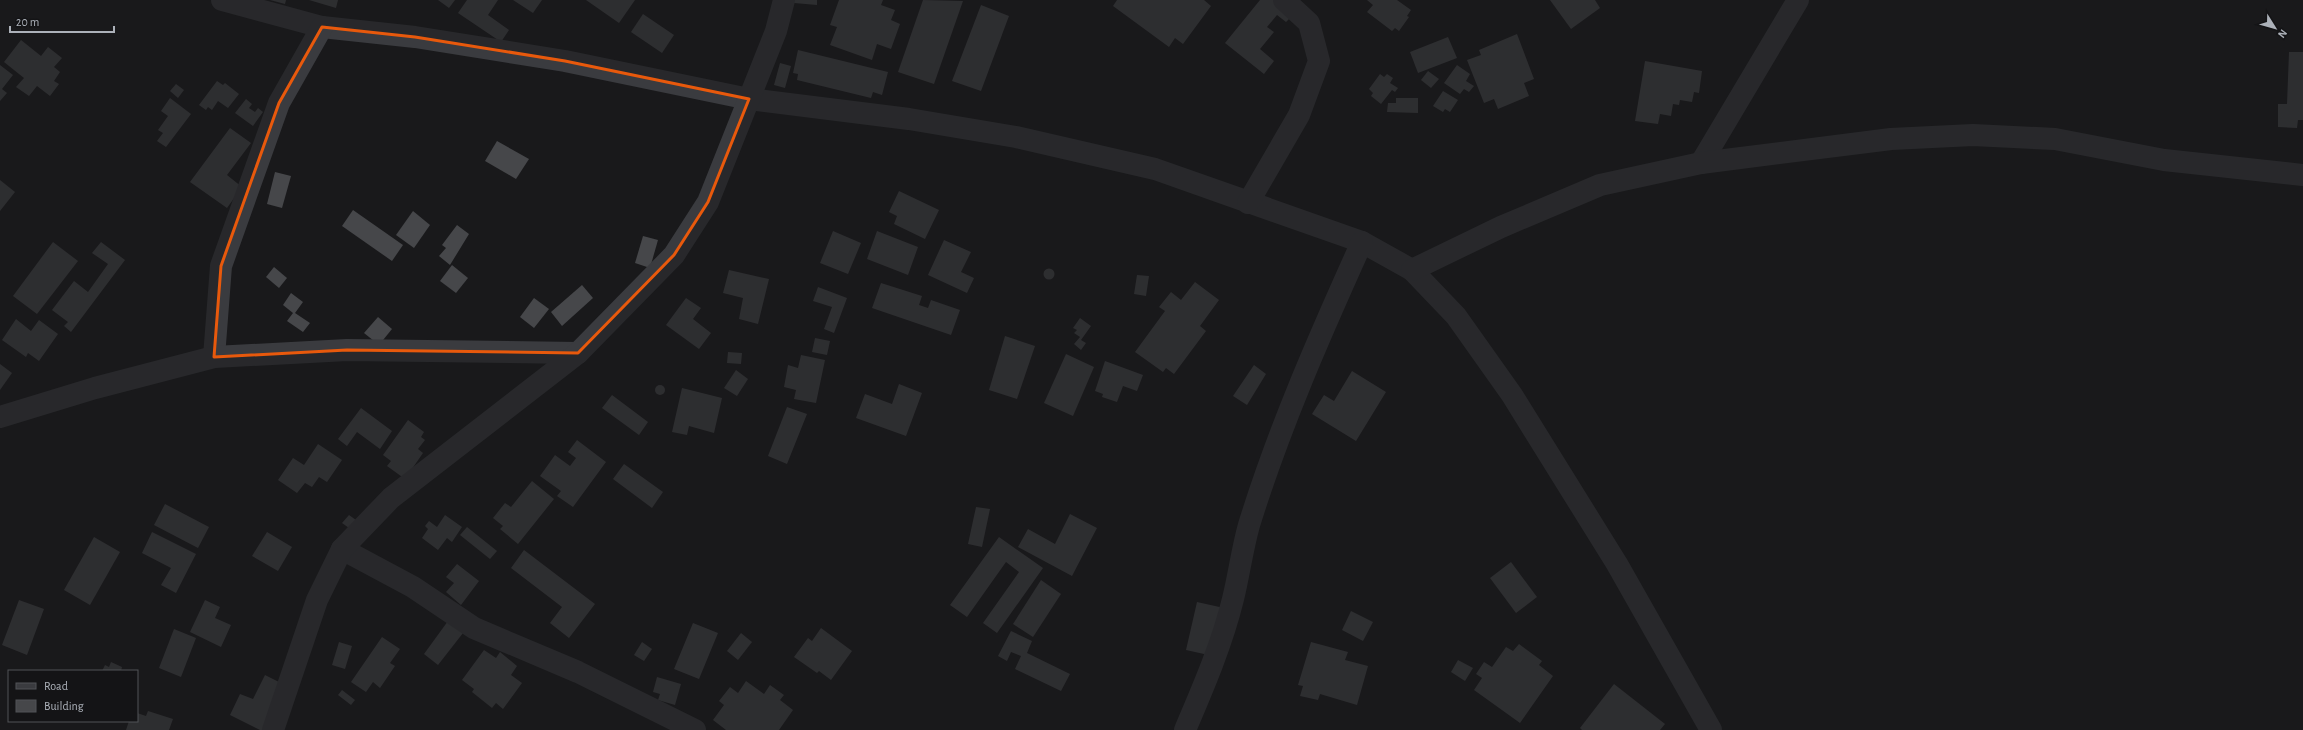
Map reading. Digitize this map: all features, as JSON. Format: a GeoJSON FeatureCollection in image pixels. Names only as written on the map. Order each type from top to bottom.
{"type":"FeatureCollection","features":[{"type":"Feature","properties":{"kind":"street"},"geometry":{"type":"LineString","coordinates":[[222,0],[322,27],[415,37],[564,61],[748,100],[909,119],[1016,137],[1155,169],[1362,242],[1412,270],[1456,316],[1512,395],[1617,564],[1710,730]]}},
{"type":"Feature","properties":{"kind":"street"},"geometry":{"type":"LineString","coordinates":[[273,730],[317,600],[342,549],[392,498],[578,353],[674,255],[708,202],[776,31],[784,0]]}},
{"type":"Feature","properties":{"kind":"street"},"geometry":{"type":"LineString","coordinates":[[1248,203],[1299,115],[1319,61],[1309,23],[1284,0]]}},
{"type":"Feature","properties":{"kind":"street"},"geometry":{"type":"LineString","coordinates":[[1701,163],[1798,0]]}},
{"type":"Feature","properties":{"kind":"street"},"geometry":{"type":"LineString","coordinates":[[214,357],[221,266],[279,103],[322,27]]}},
{"type":"Feature","properties":{"kind":"street"},"geometry":{"type":"LineString","coordinates":[[1412,270],[1501,227],[1600,185],[1701,163],[1891,139],[1973,135],[2055,138],[2164,160],[2303,175]]}},
{"type":"Feature","properties":{"kind":"street"},"geometry":{"type":"LineString","coordinates":[[1186,730],[1214,658],[1233,601],[1249,526],[1269,467],[1307,363],[1362,242]]}},
{"type":"Feature","properties":{"kind":"street"},"geometry":{"type":"LineString","coordinates":[[0,417],[95,388],[214,357],[347,350],[578,353]]}},
{"type":"Feature","properties":{"kind":"street"},"geometry":{"type":"LineString","coordinates":[[342,549],[413,587],[474,628],[578,672],[695,730]]}},
{"type":"Feature","properties":{"kind":"highlighted area"},"geometry":{"type":"Polygon","coordinates":[[[322,27],[415,37],[565,61],[749,99],[708,202],[674,255],[578,353],[347,350],[214,357],[221,266],[279,103],[322,27]]]}},
{"type":"Feature","properties":{"kind":"building"},"geometry":{"type":"Polygon","coordinates":[[[270,0],[286,0],[285,4],[270,0]]]}},
{"type":"Feature","properties":{"kind":"building"},"geometry":{"type":"Polygon","coordinates":[[[309,0],[338,0],[336,8],[309,0]]]}},
{"type":"Feature","properties":{"kind":"building"},"geometry":{"type":"Polygon","coordinates":[[[438,0],[455,0],[449,8],[438,0]]]}},
{"type":"Feature","properties":{"kind":"building"},"geometry":{"type":"Polygon","coordinates":[[[467,0],[498,0],[488,15],[509,30],[501,42],[458,13],[467,0]]]}},
{"type":"Feature","properties":{"kind":"building"},"geometry":{"type":"Polygon","coordinates":[[[513,0],[542,0],[533,13],[513,0]]]}},
{"type":"Feature","properties":{"kind":"building"},"geometry":{"type":"Polygon","coordinates":[[[586,0],[635,0],[619,23],[586,0]]]}},
{"type":"Feature","properties":{"kind":"building"},"geometry":{"type":"Polygon","coordinates":[[[794,0],[817,0],[817,5],[794,3],[794,0]]]}},
{"type":"Feature","properties":{"kind":"building"},"geometry":{"type":"Polygon","coordinates":[[[839,0],[883,0],[881,5],[895,10],[891,20],[900,24],[891,49],[877,44],[872,60],[830,45],[837,27],[830,25],[839,0]]]}},
{"type":"Feature","properties":{"kind":"building"},"geometry":{"type":"Polygon","coordinates":[[[923,0],[963,1],[934,84],[898,72],[923,0]]]}},
{"type":"Feature","properties":{"kind":"building"},"geometry":{"type":"Polygon","coordinates":[[[1117,0],[1204,0],[1211,6],[1183,44],[1175,38],[1169,47],[1113,6],[1117,0]]]}},
{"type":"Feature","properties":{"kind":"building"},"geometry":{"type":"Polygon","coordinates":[[[1260,0],[1278,0],[1291,17],[1286,22],[1277,15],[1267,27],[1274,32],[1260,49],[1274,61],[1264,74],[1225,43],[1260,0]]]}},
{"type":"Feature","properties":{"kind":"building"},"geometry":{"type":"Polygon","coordinates":[[[1367,0],[1397,0],[1411,10],[1407,16],[1409,17],[1399,31],[1395,28],[1392,31],[1367,12],[1373,5],[1367,0]]]}},
{"type":"Feature","properties":{"kind":"building"},"geometry":{"type":"Polygon","coordinates":[[[1550,0],[1595,0],[1600,8],[1571,29],[1550,0]]]}},
{"type":"Feature","properties":{"kind":"building"},"geometry":{"type":"Polygon","coordinates":[[[981,5],[1009,16],[981,91],[952,81],[981,5]]]}},
{"type":"Feature","properties":{"kind":"building"},"geometry":{"type":"Polygon","coordinates":[[[643,14],[674,35],[662,53],[631,32],[643,14]]]}},
{"type":"Feature","properties":{"kind":"building"},"geometry":{"type":"Polygon","coordinates":[[[1517,34],[1534,79],[1524,83],[1529,96],[1498,109],[1494,99],[1484,103],[1467,60],[1481,55],[1479,50],[1517,34]]]}},
{"type":"Feature","properties":{"kind":"building"},"geometry":{"type":"Polygon","coordinates":[[[1448,37],[1457,58],[1418,73],[1410,52],[1448,37]]]}},
{"type":"Feature","properties":{"kind":"building"},"geometry":{"type":"Polygon","coordinates":[[[21,40],[41,56],[48,47],[62,58],[54,67],[60,72],[54,81],[59,84],[50,96],[37,86],[29,96],[16,87],[24,78],[4,62],[21,40]]]}},
{"type":"Feature","properties":{"kind":"building"},"geometry":{"type":"Polygon","coordinates":[[[798,50],[888,72],[882,95],[873,92],[871,98],[797,80],[798,74],[793,73],[798,50]]]}},
{"type":"Feature","properties":{"kind":"building"},"geometry":{"type":"Polygon","coordinates":[[[2289,52],[2303,52],[2303,120],[2298,120],[2297,128],[2278,127],[2278,104],[2287,104],[2289,52]]]}},
{"type":"Feature","properties":{"kind":"building"},"geometry":{"type":"Polygon","coordinates":[[[1645,61],[1702,71],[1699,93],[1694,92],[1692,102],[1680,100],[1679,105],[1673,104],[1671,116],[1660,114],[1658,124],[1635,121],[1645,61]]]}},
{"type":"Feature","properties":{"kind":"building"},"geometry":{"type":"Polygon","coordinates":[[[780,63],[791,66],[785,88],[774,85],[780,63]]]}},
{"type":"Feature","properties":{"kind":"building"},"geometry":{"type":"Polygon","coordinates":[[[0,65],[13,75],[2,89],[7,93],[0,101],[0,65]]]}},
{"type":"Feature","properties":{"kind":"building"},"geometry":{"type":"Polygon","coordinates":[[[1457,65],[1470,74],[1466,81],[1474,86],[1469,92],[1464,89],[1460,94],[1444,83],[1457,65]]]}},
{"type":"Feature","properties":{"kind":"building"},"geometry":{"type":"Polygon","coordinates":[[[1428,71],[1439,79],[1431,88],[1421,80],[1428,71]]]}},
{"type":"Feature","properties":{"kind":"building"},"geometry":{"type":"Polygon","coordinates":[[[1380,74],[1384,77],[1387,74],[1393,78],[1390,83],[1398,88],[1395,92],[1392,90],[1381,104],[1371,96],[1373,93],[1369,89],[1380,74]]]}},
{"type":"Feature","properties":{"kind":"building"},"geometry":{"type":"Polygon","coordinates":[[[217,81],[223,85],[225,83],[239,94],[228,108],[218,101],[212,110],[208,107],[206,110],[199,105],[217,81]]]}},
{"type":"Feature","properties":{"kind":"building"},"geometry":{"type":"Polygon","coordinates":[[[176,84],[184,90],[178,98],[170,91],[176,84]]]}},
{"type":"Feature","properties":{"kind":"building"},"geometry":{"type":"Polygon","coordinates":[[[1443,91],[1458,100],[1450,112],[1445,109],[1443,112],[1433,106],[1443,91]]]}},
{"type":"Feature","properties":{"kind":"building"},"geometry":{"type":"Polygon","coordinates":[[[170,98],[191,114],[166,147],[157,141],[163,133],[158,130],[168,116],[161,111],[170,98]]]}},
{"type":"Feature","properties":{"kind":"building"},"geometry":{"type":"Polygon","coordinates":[[[1396,98],[1418,98],[1418,113],[1387,112],[1388,103],[1396,103],[1396,98]]]}},
{"type":"Feature","properties":{"kind":"building"},"geometry":{"type":"Polygon","coordinates":[[[246,99],[252,104],[249,108],[255,112],[258,108],[263,112],[253,126],[235,113],[246,99]]]}},
{"type":"Feature","properties":{"kind":"building"},"geometry":{"type":"Polygon","coordinates":[[[230,128],[251,143],[227,175],[242,187],[227,208],[190,182],[230,128]]]}},
{"type":"Feature","properties":{"kind":"building"},"geometry":{"type":"Polygon","coordinates":[[[497,141],[529,159],[516,179],[485,161],[497,141]]]}},
{"type":"Feature","properties":{"kind":"building"},"geometry":{"type":"Polygon","coordinates":[[[275,172],[291,176],[282,208],[267,204],[275,172]]]}},
{"type":"Feature","properties":{"kind":"building"},"geometry":{"type":"Polygon","coordinates":[[[0,180],[15,192],[0,211],[0,180]]]}},
{"type":"Feature","properties":{"kind":"building"},"geometry":{"type":"Polygon","coordinates":[[[899,191],[939,210],[925,239],[894,224],[897,216],[889,212],[899,191]]]}},
{"type":"Feature","properties":{"kind":"building"},"geometry":{"type":"Polygon","coordinates":[[[353,210],[403,245],[392,261],[342,226],[353,210]]]}},
{"type":"Feature","properties":{"kind":"building"},"geometry":{"type":"Polygon","coordinates":[[[413,211],[430,225],[414,248],[396,235],[413,211]]]}},
{"type":"Feature","properties":{"kind":"building"},"geometry":{"type":"Polygon","coordinates":[[[457,225],[469,234],[450,265],[439,256],[446,248],[442,245],[457,225]]]}},
{"type":"Feature","properties":{"kind":"building"},"geometry":{"type":"Polygon","coordinates":[[[833,231],[861,243],[848,274],[820,263],[833,231]]]}},
{"type":"Feature","properties":{"kind":"building"},"geometry":{"type":"Polygon","coordinates":[[[877,231],[918,247],[908,275],[867,259],[877,231]]]}},
{"type":"Feature","properties":{"kind":"building"},"geometry":{"type":"Polygon","coordinates":[[[643,236],[658,240],[650,268],[635,263],[643,236]]]}},
{"type":"Feature","properties":{"kind":"building"},"geometry":{"type":"Polygon","coordinates":[[[944,240],[971,252],[961,272],[974,278],[967,293],[928,275],[944,240]]]}},
{"type":"Feature","properties":{"kind":"building"},"geometry":{"type":"Polygon","coordinates":[[[53,242],[78,261],[37,314],[13,296],[53,242]]]}},
{"type":"Feature","properties":{"kind":"building"},"geometry":{"type":"Polygon","coordinates":[[[101,242],[125,260],[71,332],[64,326],[68,322],[52,310],[74,281],[88,292],[108,264],[92,253],[101,242]]]}},
{"type":"Feature","properties":{"kind":"building"},"geometry":{"type":"Polygon","coordinates":[[[452,265],[468,278],[456,293],[440,281],[452,265]]]}},
{"type":"Feature","properties":{"kind":"building"},"geometry":{"type":"Polygon","coordinates":[[[274,267],[287,278],[279,288],[266,277],[274,267]]]}},
{"type":"Feature","properties":{"kind":"building"},"geometry":{"type":"Polygon","coordinates":[[[1047,269],[1051,269],[1053,270],[1053,278],[1047,279],[1044,276],[1044,272],[1047,269]]]}},
{"type":"Feature","properties":{"kind":"building"},"geometry":{"type":"Polygon","coordinates":[[[729,270],[769,279],[758,324],[739,319],[743,298],[723,293],[729,270]]]}},
{"type":"Feature","properties":{"kind":"building"},"geometry":{"type":"Polygon","coordinates":[[[1137,275],[1149,276],[1146,296],[1134,294],[1137,275]]]}},
{"type":"Feature","properties":{"kind":"building"},"geometry":{"type":"Polygon","coordinates":[[[1195,282],[1219,300],[1200,326],[1206,331],[1174,374],[1166,368],[1163,372],[1135,352],[1165,311],[1159,307],[1171,292],[1181,300],[1195,282]]]}},
{"type":"Feature","properties":{"kind":"building"},"geometry":{"type":"Polygon","coordinates":[[[881,283],[922,296],[919,305],[928,308],[931,300],[960,310],[951,335],[872,308],[881,283]]]}},
{"type":"Feature","properties":{"kind":"building"},"geometry":{"type":"Polygon","coordinates":[[[582,285],[593,298],[562,326],[551,312],[582,285]]]}},
{"type":"Feature","properties":{"kind":"building"},"geometry":{"type":"Polygon","coordinates":[[[818,287],[847,298],[834,333],[824,329],[832,307],[813,301],[818,287]]]}},
{"type":"Feature","properties":{"kind":"building"},"geometry":{"type":"Polygon","coordinates":[[[291,293],[303,302],[295,313],[310,323],[303,332],[287,321],[293,313],[283,305],[291,293]]]}},
{"type":"Feature","properties":{"kind":"building"},"geometry":{"type":"Polygon","coordinates":[[[534,298],[549,309],[534,328],[520,317],[534,298]]]}},
{"type":"Feature","properties":{"kind":"building"},"geometry":{"type":"Polygon","coordinates":[[[686,298],[701,308],[693,319],[711,333],[699,349],[666,325],[686,298]]]}},
{"type":"Feature","properties":{"kind":"building"},"geometry":{"type":"Polygon","coordinates":[[[378,317],[392,329],[379,345],[364,333],[378,317]]]}},
{"type":"Feature","properties":{"kind":"building"},"geometry":{"type":"Polygon","coordinates":[[[1080,318],[1091,326],[1081,340],[1086,343],[1081,350],[1074,344],[1080,337],[1074,333],[1077,330],[1073,328],[1080,318]]]}},
{"type":"Feature","properties":{"kind":"building"},"geometry":{"type":"Polygon","coordinates":[[[16,319],[31,331],[39,320],[58,334],[39,361],[28,353],[26,357],[2,340],[16,319]]]}},
{"type":"Feature","properties":{"kind":"building"},"geometry":{"type":"Polygon","coordinates":[[[1005,336],[1035,346],[1017,399],[989,390],[1005,336]]]}},
{"type":"Feature","properties":{"kind":"building"},"geometry":{"type":"Polygon","coordinates":[[[815,338],[830,341],[827,355],[812,352],[815,338]]]}},
{"type":"Feature","properties":{"kind":"building"},"geometry":{"type":"Polygon","coordinates":[[[728,352],[742,353],[741,364],[727,363],[728,352]]]}},
{"type":"Feature","properties":{"kind":"building"},"geometry":{"type":"Polygon","coordinates":[[[1066,354],[1094,367],[1073,416],[1044,403],[1066,354]]]}},
{"type":"Feature","properties":{"kind":"building"},"geometry":{"type":"Polygon","coordinates":[[[801,355],[825,360],[816,403],[794,399],[796,390],[784,387],[788,365],[798,368],[801,355]]]}},
{"type":"Feature","properties":{"kind":"building"},"geometry":{"type":"Polygon","coordinates":[[[1105,361],[1143,375],[1137,391],[1123,386],[1117,402],[1102,397],[1103,394],[1095,391],[1105,361]]]}},
{"type":"Feature","properties":{"kind":"building"},"geometry":{"type":"Polygon","coordinates":[[[0,364],[12,373],[0,390],[0,364]]]}},
{"type":"Feature","properties":{"kind":"building"},"geometry":{"type":"Polygon","coordinates":[[[1254,365],[1266,374],[1247,405],[1233,396],[1254,365]]]}},
{"type":"Feature","properties":{"kind":"building"},"geometry":{"type":"Polygon","coordinates":[[[736,370],[748,379],[737,396],[724,388],[736,370]]]}},
{"type":"Feature","properties":{"kind":"building"},"geometry":{"type":"Polygon","coordinates":[[[1352,371],[1386,392],[1356,441],[1312,414],[1324,395],[1334,401],[1352,371]]]}},
{"type":"Feature","properties":{"kind":"building"},"geometry":{"type":"Polygon","coordinates":[[[899,384],[922,393],[906,436],[856,418],[865,394],[892,404],[899,384]]]}},
{"type":"Feature","properties":{"kind":"building"},"geometry":{"type":"Polygon","coordinates":[[[658,385],[662,385],[664,386],[664,394],[658,395],[655,392],[655,388],[658,385]]]}},
{"type":"Feature","properties":{"kind":"building"},"geometry":{"type":"Polygon","coordinates":[[[682,388],[722,398],[714,433],[689,426],[687,435],[672,432],[682,388]]]}},
{"type":"Feature","properties":{"kind":"building"},"geometry":{"type":"Polygon","coordinates":[[[612,395],[648,422],[639,435],[602,408],[612,395]]]}},
{"type":"Feature","properties":{"kind":"building"},"geometry":{"type":"Polygon","coordinates":[[[787,407],[807,414],[787,464],[768,456],[787,407]]]}},
{"type":"Feature","properties":{"kind":"building"},"geometry":{"type":"Polygon","coordinates":[[[361,408],[392,431],[380,449],[357,432],[347,446],[338,439],[361,408]]]}},
{"type":"Feature","properties":{"kind":"building"},"geometry":{"type":"Polygon","coordinates":[[[408,420],[424,432],[421,437],[425,440],[418,449],[423,453],[405,479],[387,466],[391,461],[383,455],[408,420]]]}},
{"type":"Feature","properties":{"kind":"building"},"geometry":{"type":"Polygon","coordinates":[[[577,440],[606,462],[573,507],[557,496],[561,491],[540,476],[555,455],[570,466],[576,458],[568,452],[577,440]]]}},
{"type":"Feature","properties":{"kind":"building"},"geometry":{"type":"Polygon","coordinates":[[[318,444],[342,460],[327,482],[319,477],[312,487],[305,483],[297,493],[278,480],[293,458],[304,465],[318,444]]]}},
{"type":"Feature","properties":{"kind":"building"},"geometry":{"type":"Polygon","coordinates":[[[624,464],[663,492],[652,508],[613,479],[624,464]]]}},
{"type":"Feature","properties":{"kind":"building"},"geometry":{"type":"Polygon","coordinates":[[[532,481],[554,499],[518,544],[500,529],[503,526],[493,518],[505,503],[511,507],[532,481]]]}},
{"type":"Feature","properties":{"kind":"building"},"geometry":{"type":"Polygon","coordinates":[[[165,504],[209,527],[198,548],[154,525],[165,504]]]}},
{"type":"Feature","properties":{"kind":"building"},"geometry":{"type":"Polygon","coordinates":[[[976,507],[990,509],[982,547],[968,544],[976,507]]]}},
{"type":"Feature","properties":{"kind":"building"},"geometry":{"type":"Polygon","coordinates":[[[1070,514],[1097,528],[1072,576],[1018,547],[1028,529],[1055,544],[1070,514]]]}},
{"type":"Feature","properties":{"kind":"building"},"geometry":{"type":"Polygon","coordinates":[[[349,515],[356,520],[349,528],[342,523],[349,515]]]}},
{"type":"Feature","properties":{"kind":"building"},"geometry":{"type":"Polygon","coordinates":[[[445,515],[462,527],[452,542],[447,538],[438,550],[422,538],[428,529],[425,526],[429,521],[437,527],[445,515]]]}},
{"type":"Feature","properties":{"kind":"building"},"geometry":{"type":"Polygon","coordinates":[[[467,527],[497,551],[490,559],[460,535],[467,527]]]}},
{"type":"Feature","properties":{"kind":"building"},"geometry":{"type":"Polygon","coordinates":[[[152,532],[196,554],[176,593],[161,585],[171,568],[142,553],[152,532]]]}},
{"type":"Feature","properties":{"kind":"building"},"geometry":{"type":"Polygon","coordinates":[[[267,532],[292,547],[278,571],[252,556],[267,532]]]}},
{"type":"Feature","properties":{"kind":"building"},"geometry":{"type":"Polygon","coordinates":[[[94,537],[120,552],[90,605],[64,590],[94,537]]]}},
{"type":"Feature","properties":{"kind":"building"},"geometry":{"type":"Polygon","coordinates":[[[999,537],[1043,568],[997,633],[983,623],[1019,572],[1006,562],[967,617],[950,605],[999,537]]]}},
{"type":"Feature","properties":{"kind":"building"},"geometry":{"type":"Polygon","coordinates":[[[524,550],[595,604],[569,638],[550,623],[562,607],[511,568],[524,550]]]}},
{"type":"Feature","properties":{"kind":"building"},"geometry":{"type":"Polygon","coordinates":[[[1511,562],[1537,597],[1516,613],[1490,578],[1511,562]]]}},
{"type":"Feature","properties":{"kind":"building"},"geometry":{"type":"Polygon","coordinates":[[[457,564],[479,581],[461,605],[446,592],[454,583],[446,577],[457,564]]]}},
{"type":"Feature","properties":{"kind":"building"},"geometry":{"type":"Polygon","coordinates":[[[1041,580],[1061,594],[1033,637],[1013,624],[1041,580]]]}},
{"type":"Feature","properties":{"kind":"building"},"geometry":{"type":"Polygon","coordinates":[[[19,600],[44,609],[27,655],[2,645],[19,600]]]}},
{"type":"Feature","properties":{"kind":"building"},"geometry":{"type":"Polygon","coordinates":[[[205,600],[220,607],[215,618],[231,625],[221,647],[190,632],[205,600]]]}},
{"type":"Feature","properties":{"kind":"building"},"geometry":{"type":"Polygon","coordinates":[[[1197,602],[1224,608],[1213,656],[1186,650],[1197,602]]]}},
{"type":"Feature","properties":{"kind":"building"},"geometry":{"type":"Polygon","coordinates":[[[1351,611],[1373,622],[1363,641],[1342,630],[1351,611]]]}},
{"type":"Feature","properties":{"kind":"building"},"geometry":{"type":"Polygon","coordinates":[[[448,621],[463,633],[438,665],[424,654],[448,621]]]}},
{"type":"Feature","properties":{"kind":"building"},"geometry":{"type":"Polygon","coordinates":[[[693,623],[718,633],[699,679],[674,669],[693,623]]]}},
{"type":"Feature","properties":{"kind":"building"},"geometry":{"type":"Polygon","coordinates":[[[821,628],[852,651],[831,680],[819,671],[817,673],[794,657],[808,638],[812,641],[821,628]]]}},
{"type":"Feature","properties":{"kind":"building"},"geometry":{"type":"Polygon","coordinates":[[[174,629],[196,638],[181,677],[159,668],[174,629]]]}},
{"type":"Feature","properties":{"kind":"building"},"geometry":{"type":"Polygon","coordinates":[[[1011,631],[1032,641],[1027,653],[1070,674],[1061,691],[1015,669],[1021,656],[1011,652],[1007,661],[998,656],[1011,631]]]}},
{"type":"Feature","properties":{"kind":"building"},"geometry":{"type":"Polygon","coordinates":[[[741,633],[752,642],[738,660],[727,651],[741,633]]]}},
{"type":"Feature","properties":{"kind":"building"},"geometry":{"type":"Polygon","coordinates":[[[382,637],[400,649],[390,663],[395,666],[380,688],[373,682],[366,692],[351,682],[382,637]]]}},
{"type":"Feature","properties":{"kind":"building"},"geometry":{"type":"Polygon","coordinates":[[[339,642],[352,646],[345,669],[332,665],[339,642]]]}},
{"type":"Feature","properties":{"kind":"building"},"geometry":{"type":"Polygon","coordinates":[[[642,642],[652,649],[644,661],[634,655],[642,642]]]}},
{"type":"Feature","properties":{"kind":"building"},"geometry":{"type":"Polygon","coordinates":[[[1311,642],[1348,652],[1345,660],[1368,666],[1357,705],[1320,694],[1318,700],[1300,696],[1303,686],[1298,685],[1311,642]]]}},
{"type":"Feature","properties":{"kind":"building"},"geometry":{"type":"Polygon","coordinates":[[[1519,644],[1542,661],[1539,665],[1553,676],[1520,723],[1474,690],[1482,678],[1476,674],[1484,662],[1492,667],[1506,647],[1513,651],[1519,644]]]}},
{"type":"Feature","properties":{"kind":"building"},"geometry":{"type":"Polygon","coordinates":[[[484,650],[496,658],[500,652],[517,666],[511,675],[522,683],[503,709],[496,703],[492,708],[472,692],[474,689],[462,680],[484,650]]]}},
{"type":"Feature","properties":{"kind":"building"},"geometry":{"type":"Polygon","coordinates":[[[1458,660],[1473,668],[1465,681],[1451,672],[1458,660]]]}},
{"type":"Feature","properties":{"kind":"building"},"geometry":{"type":"Polygon","coordinates":[[[111,662],[122,667],[121,670],[102,670],[105,665],[109,667],[111,662]]]}},
{"type":"Feature","properties":{"kind":"building"},"geometry":{"type":"Polygon","coordinates":[[[265,675],[285,685],[263,730],[260,730],[230,715],[240,694],[253,699],[265,675]]]}},
{"type":"Feature","properties":{"kind":"building"},"geometry":{"type":"Polygon","coordinates":[[[657,677],[681,684],[675,705],[658,700],[660,694],[653,692],[657,677]]]}},
{"type":"Feature","properties":{"kind":"building"},"geometry":{"type":"Polygon","coordinates":[[[746,681],[764,694],[770,685],[784,695],[780,700],[793,710],[779,730],[726,730],[713,720],[724,705],[719,701],[730,687],[738,693],[746,681]]]}},
{"type":"Feature","properties":{"kind":"building"},"geometry":{"type":"Polygon","coordinates":[[[1614,684],[1665,724],[1660,730],[1582,730],[1580,728],[1614,684]]]}},
{"type":"Feature","properties":{"kind":"building"},"geometry":{"type":"Polygon","coordinates":[[[342,690],[355,700],[351,705],[338,695],[342,690]]]}},
{"type":"Feature","properties":{"kind":"building"},"geometry":{"type":"Polygon","coordinates":[[[148,711],[173,719],[169,730],[126,730],[129,722],[138,722],[138,713],[146,716],[148,711]]]}}]}
